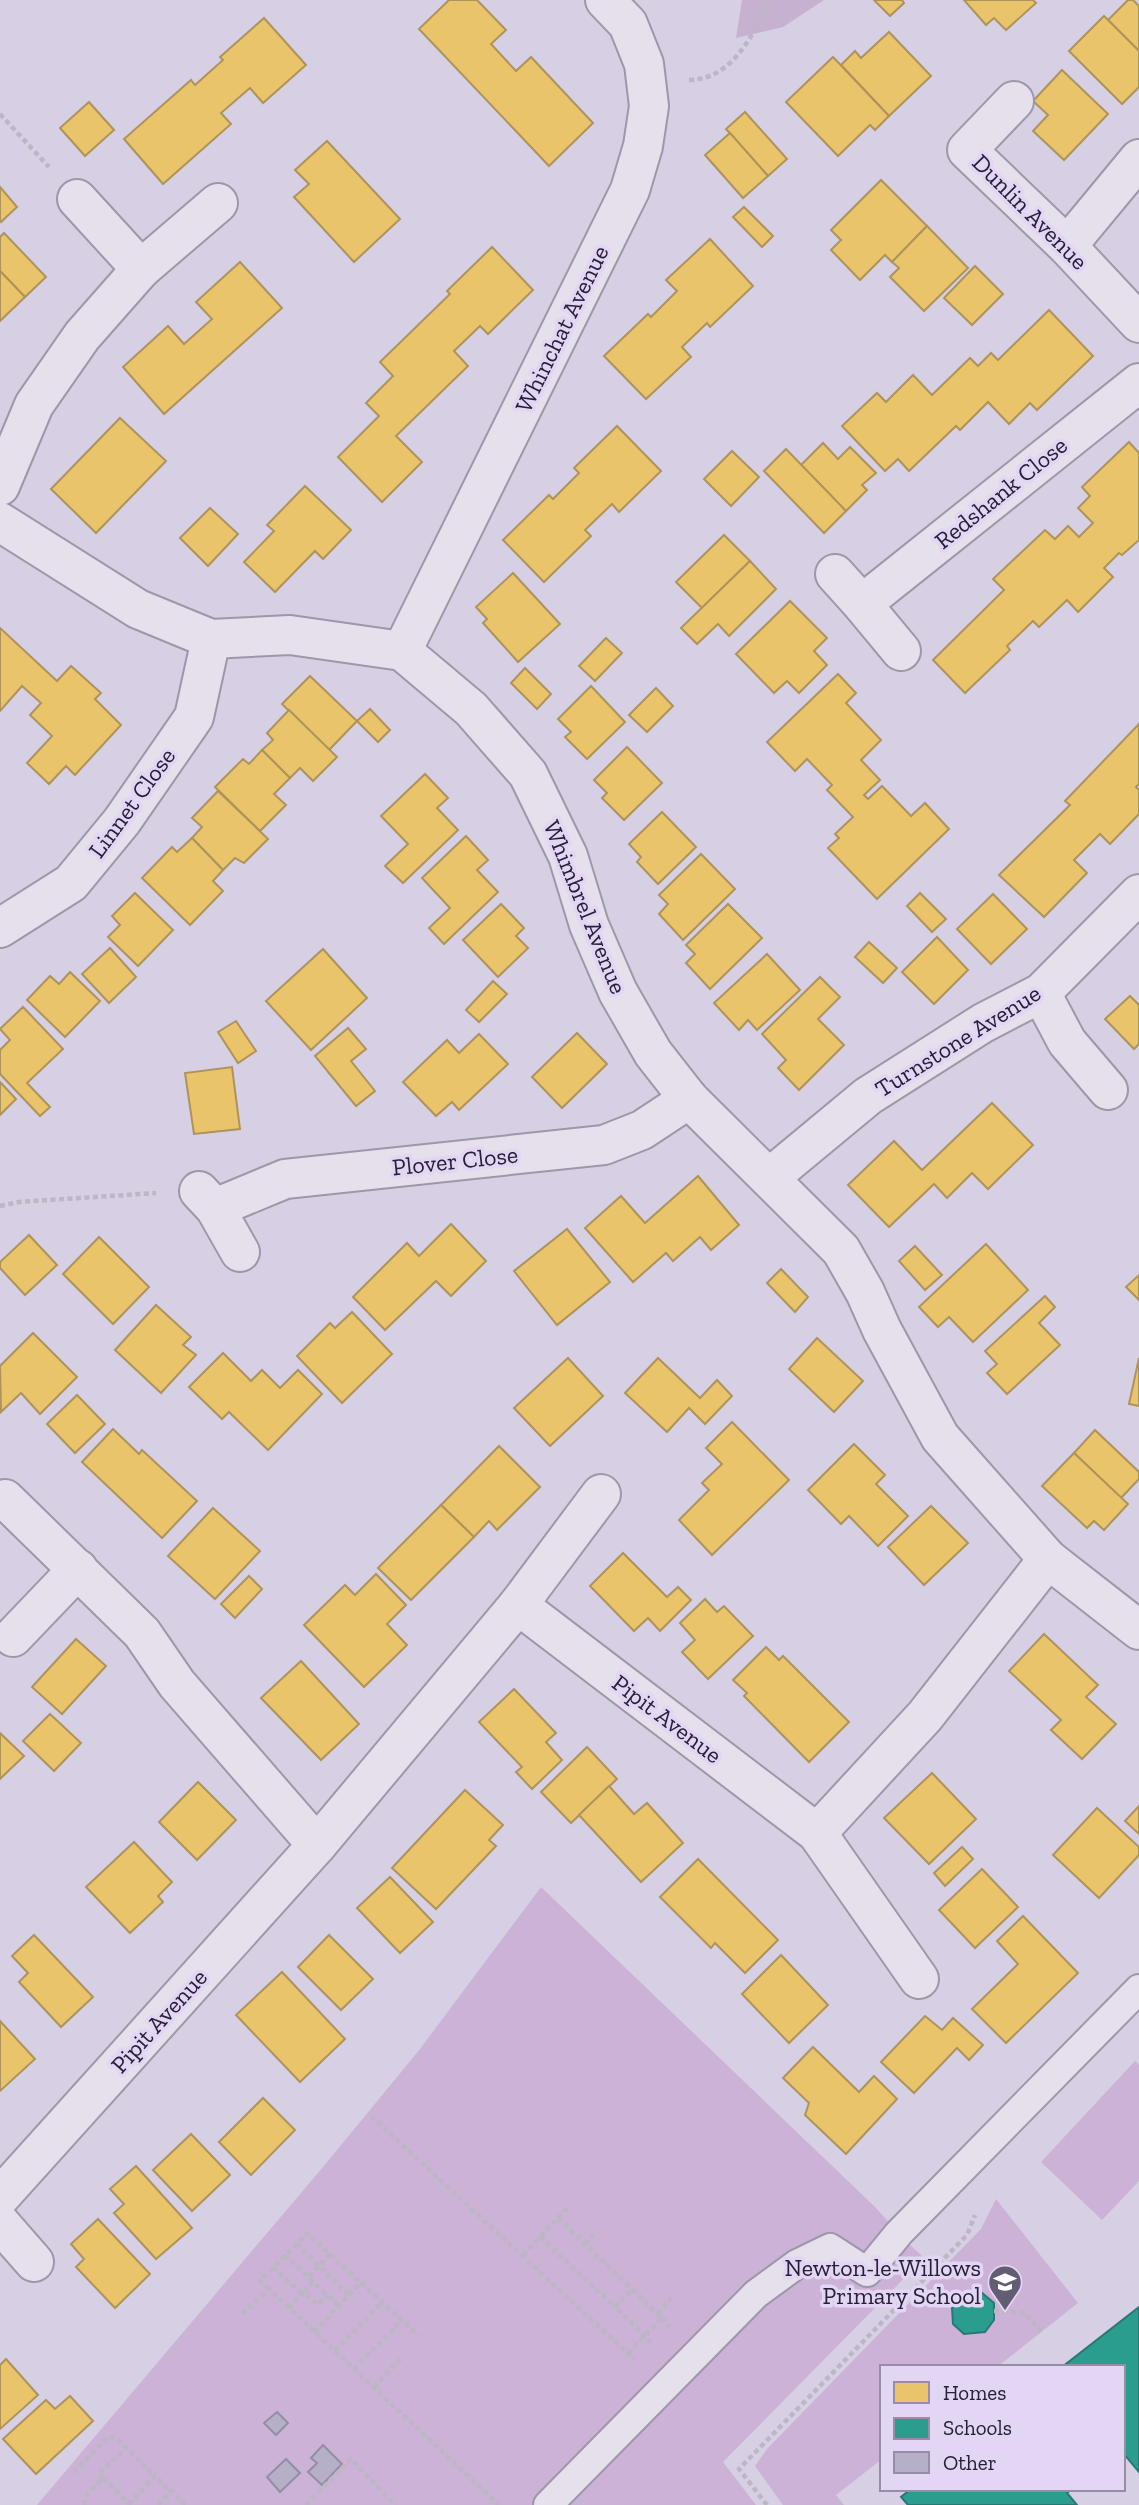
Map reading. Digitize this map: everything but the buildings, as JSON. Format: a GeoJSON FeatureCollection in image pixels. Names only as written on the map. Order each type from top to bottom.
{"type":"FeatureCollection","features":[{"type":"Feature","properties":{"kind":"street","name":"Whinchat Avenue"},"geometry":{"type":"LineString","coordinates":[[402,651],[630,190],[643,146],[649,106],[644,64],[628,24],[605,0]]}},
{"type":"Feature","properties":{"kind":"street","name":"Dunlin Avenue"},"geometry":{"type":"LineString","coordinates":[[1014,100],[967,150],[1067,246],[1139,323]]}},
{"type":"Feature","properties":{"kind":"street"},"geometry":{"type":"LineString","coordinates":[[1067,246],[1139,159]]}},
{"type":"Feature","properties":{"kind":"street"},"geometry":{"type":"LineString","coordinates":[[77,199],[141,270]]}},
{"type":"Feature","properties":{"kind":"street"},"geometry":{"type":"LineString","coordinates":[[0,486],[34,405],[82,336],[141,270],[218,204]]}},
{"type":"Feature","properties":{"kind":"street","name":"Redshank Close"},"geometry":{"type":"LineString","coordinates":[[862,604],[1139,383]]}},
{"type":"Feature","properties":{"kind":"street"},"geometry":{"type":"LineString","coordinates":[[0,522],[138,609],[211,639],[290,635],[402,651]]}},
{"type":"Feature","properties":{"kind":"street"},"geometry":{"type":"LineString","coordinates":[[835,574],[901,651]]}},
{"type":"Feature","properties":{"kind":"street","name":"Linnet Close"},"geometry":{"type":"LineString","coordinates":[[0,928],[71,883],[122,821],[194,717],[211,639]]}},
{"type":"Feature","properties":{"kind":"street","name":"Whimbrel Avenue"},"geometry":{"type":"LineString","coordinates":[[402,651],[471,709],[528,774],[568,856],[589,925],[618,992],[653,1053],[689,1099],[841,1250],[940,1437],[1048,1559],[1138,1627]]}},
{"type":"Feature","properties":{"kind":"street","name":"Turnstone Avenue"},"geometry":{"type":"LineString","coordinates":[[769,1178],[868,1096],[983,1023],[1041,993],[1139,894]]}},
{"type":"Feature","properties":{"kind":"street"},"geometry":{"type":"LineString","coordinates":[[1041,993],[1067,1042],[1108,1090]]}},
{"type":"Feature","properties":{"kind":"street","name":"Plover Close"},"geometry":{"type":"LineString","coordinates":[[206,1199],[285,1179],[604,1145],[642,1130],[689,1099]]}},
{"type":"Feature","properties":{"kind":"street"},"geometry":{"type":"LineString","coordinates":[[206,1199],[240,1252]]}},
{"type":"Feature","properties":{"kind":"street","name":"Pipit Avenue"},"geometry":{"type":"LineString","coordinates":[[0,2197],[317,1844],[518,1605],[601,1494]]}},
{"type":"Feature","properties":{"kind":"street"},"geometry":{"type":"LineString","coordinates":[[5,1499],[142,1633],[177,1684],[317,1844]]}},
{"type":"Feature","properties":{"kind":"street"},"geometry":{"type":"LineString","coordinates":[[817,1833],[925,1716],[1048,1559]]}},
{"type":"Feature","properties":{"kind":"street"},"geometry":{"type":"LineString","coordinates":[[13,1637],[78,1569]]}},
{"type":"Feature","properties":{"kind":"street","name":"Pipit Avenue"},"geometry":{"type":"LineString","coordinates":[[518,1605],[817,1833],[919,1979]]}},
{"type":"Feature","properties":{"kind":"street"},"geometry":{"type":"LineString","coordinates":[[0,2223],[34,2262]]}},
{"type":"Feature","properties":{"kind":"lane"},"geometry":{"type":"LineString","coordinates":[[548,2505],[756,2294],[797,2264],[830,2248],[867,2272],[899,2233],[1139,1989]]}},
{"type":"Feature","properties":{"kind":"path"},"geometry":{"type":"LineString","coordinates":[[644,64],[667,80],[702,79],[737,60],[771,0]]}},
{"type":"Feature","properties":{"kind":"path"},"geometry":{"type":"LineString","coordinates":[[0,114],[77,199]]}},
{"type":"Feature","properties":{"kind":"path"},"geometry":{"type":"LineString","coordinates":[[0,1206],[19,1202],[206,1199]]}},
{"type":"Feature","properties":{"kind":"path"},"geometry":{"type":"LineString","coordinates":[[371,2116],[664,2388]]}},
{"type":"Feature","properties":{"kind":"path"},"geometry":{"type":"LineString","coordinates":[[523,2255],[569,2205]]}},
{"type":"Feature","properties":{"kind":"path"},"geometry":{"type":"LineString","coordinates":[[558,2218],[662,2318],[628,2353]]}},
{"type":"Feature","properties":{"kind":"path"},"geometry":{"type":"LineString","coordinates":[[585,2244],[598,2231]]}},
{"type":"Feature","properties":{"kind":"path"},"geometry":{"type":"LineString","coordinates":[[419,2336],[307,2233],[260,2281],[499,2505]]}},
{"type":"Feature","properties":{"kind":"path"},"geometry":{"type":"LineString","coordinates":[[540,2237],[645,2335]]}},
{"type":"Feature","properties":{"kind":"path"},"geometry":{"type":"LineString","coordinates":[[296,2244],[349,2295]]}},
{"type":"Feature","properties":{"kind":"path"},"geometry":{"type":"LineString","coordinates":[[767,2505],[738,2469],[951,2253]]}},
{"type":"Feature","properties":{"kind":"path"},"geometry":{"type":"LineString","coordinates":[[308,2277],[330,2254]]}},
{"type":"Feature","properties":{"kind":"path"},"geometry":{"type":"LineString","coordinates":[[285,2255],[339,2306]]}},
{"type":"Feature","properties":{"kind":"path"},"geometry":{"type":"LineString","coordinates":[[273,2267],[318,2305],[327,2295]]}},
{"type":"Feature","properties":{"kind":"path"},"geometry":{"type":"LineString","coordinates":[[289,2308],[313,2281]]}},
{"type":"Feature","properties":{"kind":"path"},"geometry":{"type":"LineString","coordinates":[[314,2332],[361,2282]]}},
{"type":"Feature","properties":{"kind":"path"},"geometry":{"type":"LineString","coordinates":[[615,2307],[632,2288]]}},
{"type":"Feature","properties":{"kind":"path"},"geometry":{"type":"LineString","coordinates":[[242,2314],[269,2289]]}},
{"type":"Feature","properties":{"kind":"path"},"geometry":{"type":"LineString","coordinates":[[657,2314],[672,2297]]}},
{"type":"Feature","properties":{"kind":"path"},"geometry":{"type":"LineString","coordinates":[[335,2351],[382,2302]]}},
{"type":"Feature","properties":{"kind":"path"},"geometry":{"type":"LineString","coordinates":[[994,2311],[1025,2313],[1041,2332]]}},
{"type":"Feature","properties":{"kind":"path"},"geometry":{"type":"LineString","coordinates":[[354,2370],[402,2320]]}},
{"type":"Feature","properties":{"kind":"path"},"geometry":{"type":"LineString","coordinates":[[374,2387],[402,2357]]}},
{"type":"Feature","properties":{"kind":"path"},"geometry":{"type":"LineString","coordinates":[[76,2473],[76,2469],[109,2437],[116,2438],[186,2505]]}},
{"type":"Feature","properties":{"kind":"path"},"geometry":{"type":"LineString","coordinates":[[127,2447],[99,2474],[130,2505],[155,2476]]}},
{"type":"Feature","properties":{"kind":"path"},"geometry":{"type":"LineString","coordinates":[[306,2505],[351,2459],[395,2505]]}},
{"type":"Feature","properties":{"kind":"path"},"geometry":{"type":"LineString","coordinates":[[84,2505],[88,2494],[103,2478]]}},
{"type":"Feature","properties":{"kind":"path"},"geometry":{"type":"LineString","coordinates":[[158,2505],[171,2491]]}},
{"type":"Feature","properties":{"kind":"shaded area"},"geometry":{"type":"Polygon","coordinates":[[[742,0],[824,0],[783,27],[736,38],[742,0]]]}},
{"type":"Feature","properties":{"kind":"shaded area"},"geometry":{"type":"Polygon","coordinates":[[[541,1887],[874,2206],[924,2258],[723,2462],[756,2505],[37,2505],[420,2049],[541,1887]]]}},
{"type":"Feature","properties":{"kind":"shaded area"},"geometry":{"type":"Polygon","coordinates":[[[1135,2061],[1139,2065],[1139,2181],[1102,2220],[1041,2162],[1135,2061]]]}},
{"type":"Feature","properties":{"kind":"shaded area"},"geometry":{"type":"Polygon","coordinates":[[[996,2199],[1078,2303],[1000,2365],[880,2365],[880,2461],[836,2495],[844,2505],[783,2505],[755,2466],[767,2449],[981,2229],[996,2199]]]}},
{"type":"Feature","properties":{"kind":"place","name":"Newton-le-Willows Primary School"},"geometry":{"type":"Point","coordinates":[1005,2312]}}]}
